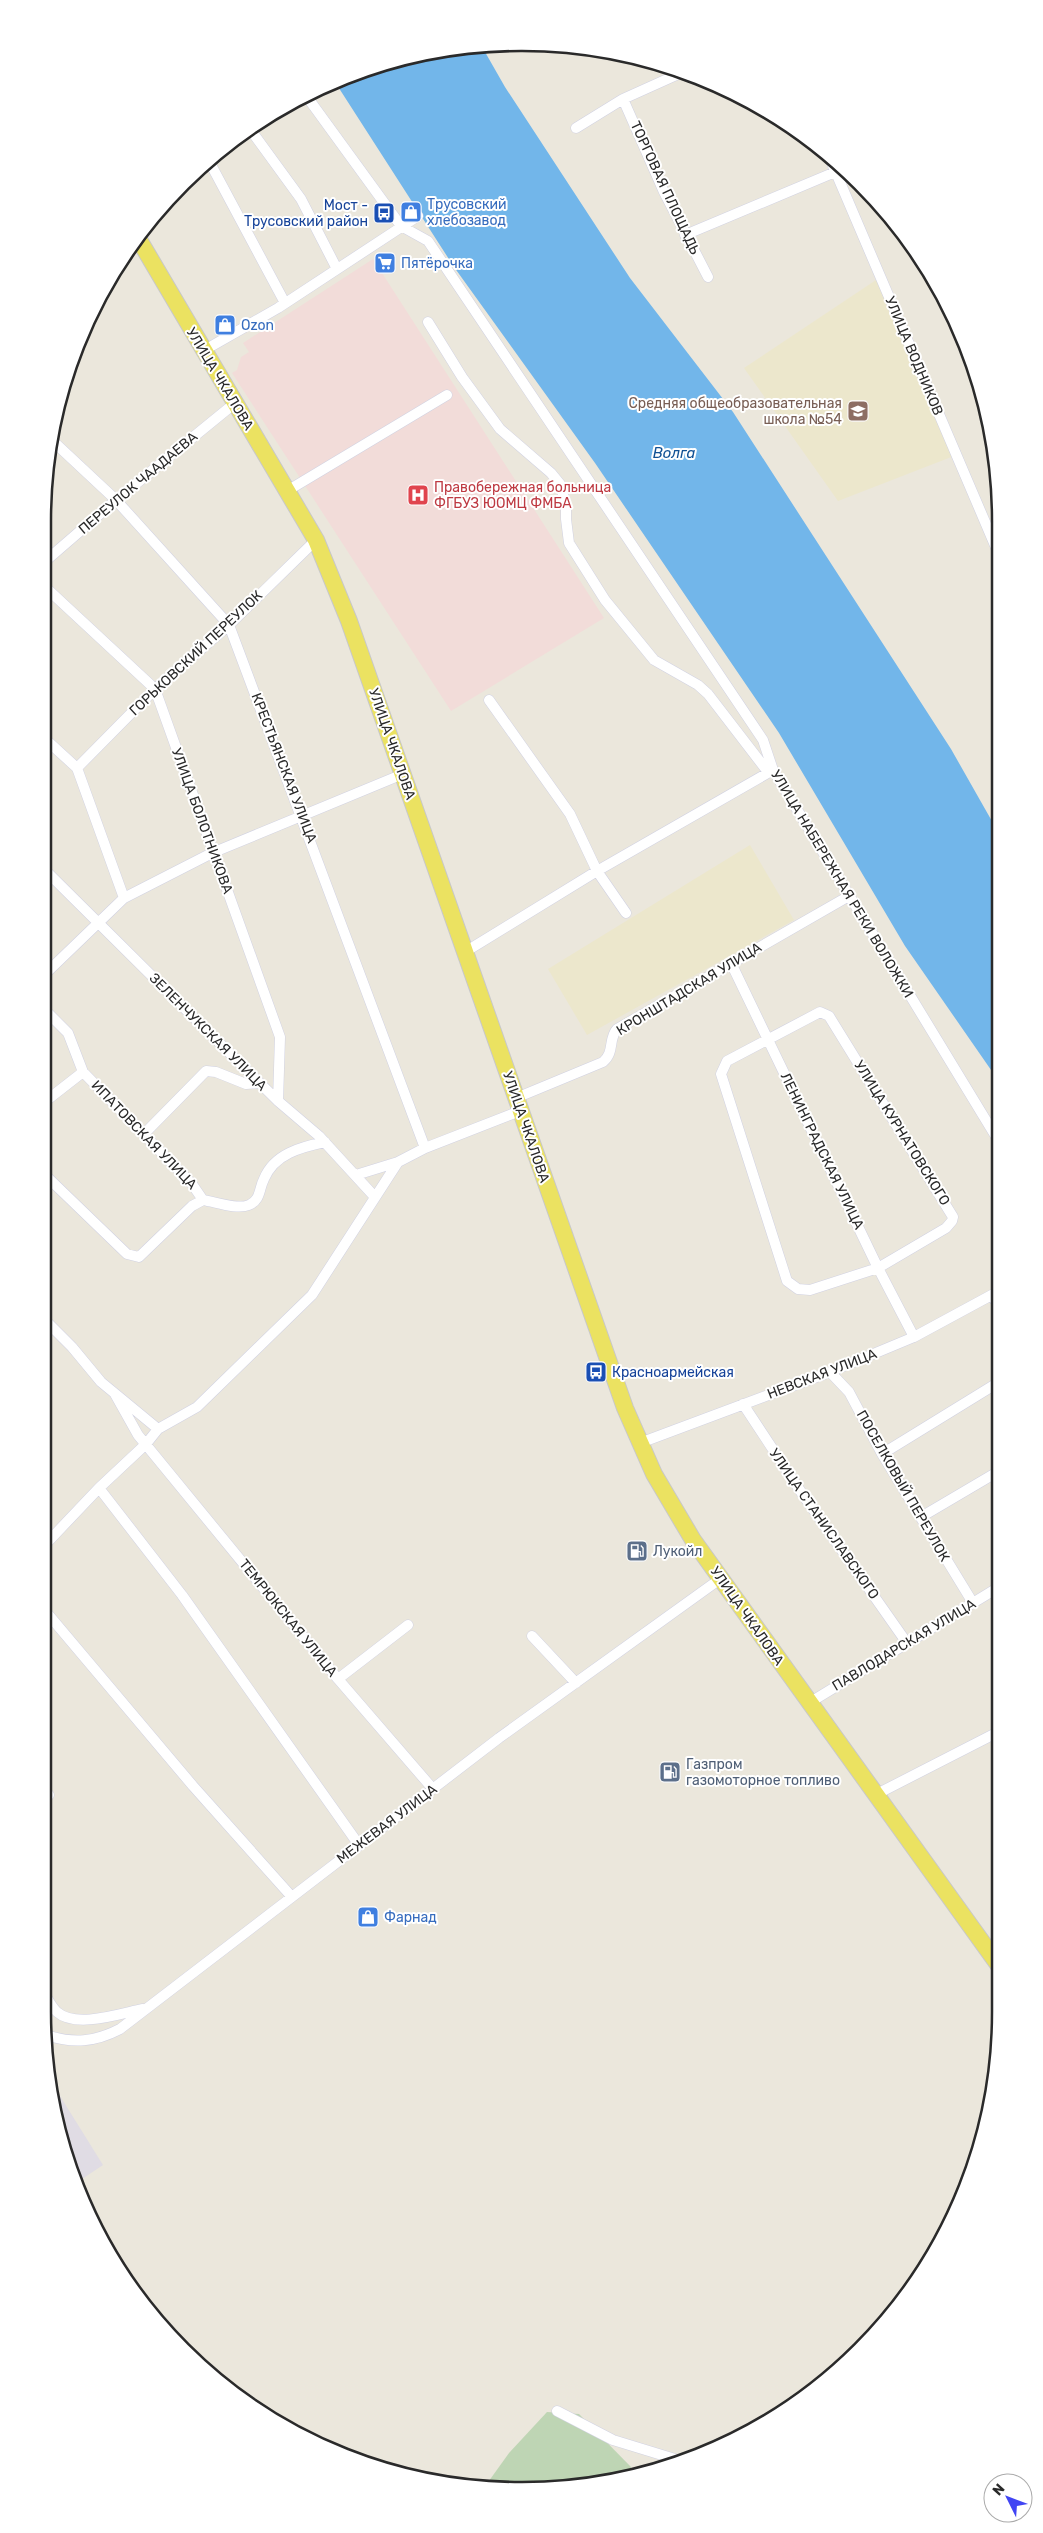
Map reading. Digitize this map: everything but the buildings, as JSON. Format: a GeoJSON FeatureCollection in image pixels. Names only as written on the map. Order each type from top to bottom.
{"type":"FeatureCollection","features":[{"type":"Feature","properties":{"kind":"main road","name":"УЛИЦА ЧКАЛОВА"},"geometry":{"type":"LineString","coordinates":[[142,244],[316,540],[350,620],[569,1253],[640,1443],[676,1514],[720,1579],[992,1956]]}},
{"type":"Feature","properties":{"kind":"street"},"geometry":{"type":"LineString","coordinates":[[576,128],[624,99],[674,76]]}},
{"type":"Feature","properties":{"kind":"street","name":"ТОРГОВАЯ ПЛОЩАДЬ"},"geometry":{"type":"LineString","coordinates":[[624,99],[650,162],[685,235],[708,276]]}},
{"type":"Feature","properties":{"kind":"street","name":"УЛИЦА НАБЕРЕЖНАЯ РЕКИ ВОЛОЖКИ"},"geometry":{"type":"LineString","coordinates":[[311,101],[401,226],[428,241],[763,740],[771,771],[992,1130]]}},
{"type":"Feature","properties":{"kind":"street"},"geometry":{"type":"LineString","coordinates":[[254,135],[301,199],[337,269]]}},
{"type":"Feature","properties":{"kind":"street"},"geometry":{"type":"LineString","coordinates":[[212,167],[285,304]]}},
{"type":"Feature","properties":{"kind":"street"},"geometry":{"type":"LineString","coordinates":[[685,235],[836,172]]}},
{"type":"Feature","properties":{"kind":"street","name":"УЛИЦА ВОДНИКОВ"},"geometry":{"type":"LineString","coordinates":[[840,176],[992,532]]}},
{"type":"Feature","properties":{"kind":"street"},"geometry":{"type":"LineString","coordinates":[[203,351],[285,304],[418,216]]}},
{"type":"Feature","properties":{"kind":"street"},"geometry":{"type":"LineString","coordinates":[[428,322],[462,378],[500,429],[552,473],[560,484],[566,506],[569,542],[605,600],[654,660],[698,685],[708,694],[771,771],[597,871],[465,952]]}},
{"type":"Feature","properties":{"kind":"street"},"geometry":{"type":"LineString","coordinates":[[287,491],[447,395]]}},
{"type":"Feature","properties":{"kind":"street","name":"ПЕРЕУЛОК ЧААДАЕВА"},"geometry":{"type":"LineString","coordinates":[[51,556],[116,500],[235,403]]}},
{"type":"Feature","properties":{"kind":"street","name":"КРЕСТЬЯНСКАЯ УЛИЦА"},"geometry":{"type":"LineString","coordinates":[[58,445],[116,500],[229,625],[425,1148]]}},
{"type":"Feature","properties":{"kind":"street","name":"ГОРЬКОВСКИЙ ПЕРЕУЛОК"},"geometry":{"type":"LineString","coordinates":[[77,768],[155,689],[229,625],[316,540]]}},
{"type":"Feature","properties":{"kind":"street","name":"УЛИЦА БОЛОТНИКОВА"},"geometry":{"type":"LineString","coordinates":[[51,592],[155,689],[212,853],[280,1037],[278,1101]]}},
{"type":"Feature","properties":{"kind":"street"},"geometry":{"type":"LineString","coordinates":[[489,700],[570,814],[597,871],[626,914]]}},
{"type":"Feature","properties":{"kind":"street"},"geometry":{"type":"LineString","coordinates":[[51,744],[77,768],[124,898]]}},
{"type":"Feature","properties":{"kind":"street"},"geometry":{"type":"LineString","coordinates":[[51,968],[124,898],[212,853],[403,774]]}},
{"type":"Feature","properties":{"kind":"street","name":"ЗЕЛЕНЧУКСКАЯ УЛИЦА"},"geometry":{"type":"LineString","coordinates":[[51,876],[278,1101],[325,1142],[374,1196]]}},
{"type":"Feature","properties":{"kind":"street","name":"КРОНШТАДСКАЯ УЛИЦА"},"geometry":{"type":"LineString","coordinates":[[356,1175],[398,1162],[603,1062],[610,1053],[611,1038],[617,1029],[849,896]]}},
{"type":"Feature","properties":{"kind":"street","name":"ЛЕНИНГРАДСКАЯ УЛИЦА"},"geometry":{"type":"LineString","coordinates":[[731,963],[878,1268],[914,1337]]}},
{"type":"Feature","properties":{"kind":"street","name":"УЛИЦА КУРНАТОВСКОГО"},"geometry":{"type":"LineString","coordinates":[[820,1012],[828,1014],[952,1213],[952,1221],[946,1228],[878,1268],[810,1290],[798,1290],[787,1281],[721,1074],[727,1061],[769,1040],[820,1012]]}},
{"type":"Feature","properties":{"kind":"street","name":"ИПАТОВСКАЯ УЛИЦА"},"geometry":{"type":"LineString","coordinates":[[51,1016],[68,1033],[83,1072],[192,1184],[203,1200]]}},
{"type":"Feature","properties":{"kind":"street"},"geometry":{"type":"LineString","coordinates":[[144,1134],[206,1071],[216,1072],[246,1084],[260,1083]]}},
{"type":"Feature","properties":{"kind":"street","name":"ИПАТОВСКАЯ УЛИЦА"},"geometry":{"type":"LineString","coordinates":[[51,1097],[83,1072]]}},
{"type":"Feature","properties":{"kind":"street"},"geometry":{"type":"LineString","coordinates":[[51,1181],[127,1254],[135,1257],[143,1256],[192,1206],[203,1200],[243,1207],[251,1204],[258,1198],[268,1170],[279,1160],[297,1148],[325,1142]]}},
{"type":"Feature","properties":{"kind":"street"},"geometry":{"type":"LineString","coordinates":[[51,1539],[99,1488],[146,1444],[158,1429],[197,1407],[312,1295],[374,1196],[398,1162]]}},
{"type":"Feature","properties":{"kind":"street","name":"НЕВСКАЯ УЛИЦА"},"geometry":{"type":"LineString","coordinates":[[640,1443],[830,1372],[914,1337],[992,1295]]}},
{"type":"Feature","properties":{"kind":"street"},"geometry":{"type":"LineString","coordinates":[[51,1326],[72,1347],[101,1382],[158,1429]]}},
{"type":"Feature","properties":{"kind":"street","name":"ПОСЕЛКОВЫЙ ПЕРЕУЛОК"},"geometry":{"type":"LineString","coordinates":[[830,1372],[849,1392],[882,1454],[973,1603]]}},
{"type":"Feature","properties":{"kind":"street"},"geometry":{"type":"LineString","coordinates":[[882,1454],[992,1386]]}},
{"type":"Feature","properties":{"kind":"street","name":"ТЕМРЮКСКАЯ УЛИЦА"},"geometry":{"type":"LineString","coordinates":[[115,1394],[138,1435],[338,1679],[433,1789]]}},
{"type":"Feature","properties":{"kind":"street","name":"УЛИЦА СТАНИСЛАВСКОГО"},"geometry":{"type":"LineString","coordinates":[[743,1404],[803,1495],[907,1643]]}},
{"type":"Feature","properties":{"kind":"street"},"geometry":{"type":"LineString","coordinates":[[921,1517],[992,1475]]}},
{"type":"Feature","properties":{"kind":"street"},"geometry":{"type":"LineString","coordinates":[[99,1488],[182,1596],[359,1845]]}},
{"type":"Feature","properties":{"kind":"street","name":"МЕЖЕВАЯ УЛИЦА"},"geometry":{"type":"LineString","coordinates":[[52,2036],[84,2042],[102,2038],[120,2029],[433,1789],[576,1682],[720,1579]]}},
{"type":"Feature","properties":{"kind":"street","name":"ПАВЛОДАРСКАЯ УЛИЦА"},"geometry":{"type":"LineString","coordinates":[[809,1703],[992,1591]]}},
{"type":"Feature","properties":{"kind":"street"},"geometry":{"type":"LineString","coordinates":[[51,1618],[193,1786],[292,1897]]}},
{"type":"Feature","properties":{"kind":"street"},"geometry":{"type":"LineString","coordinates":[[338,1679],[408,1625]]}},
{"type":"Feature","properties":{"kind":"street"},"geometry":{"type":"LineString","coordinates":[[532,1636],[576,1682]]}},
{"type":"Feature","properties":{"kind":"street"},"geometry":{"type":"LineString","coordinates":[[875,1795],[992,1735]]}},
{"type":"Feature","properties":{"kind":"street"},"geometry":{"type":"LineString","coordinates":[[51,2004],[56,2012]]}},
{"type":"Feature","properties":{"kind":"street"},"geometry":{"type":"LineString","coordinates":[[51,2011],[67,2017],[92,2019],[148,2008]]}},
{"type":"Feature","properties":{"kind":"street"},"geometry":{"type":"LineString","coordinates":[[556,2411],[613,2440],[670,2458]]}},
{"type":"Feature","properties":{"kind":"shaded area","name":"Правобережная больница ФГБУЗ ЮОМЦ ФМБА"},"geometry":{"type":"Polygon","coordinates":[[[373,259],[604,618],[451,711],[232,373],[237,370],[241,357],[249,352],[243,343],[373,259]]]}},
{"type":"Feature","properties":{"kind":"shaded area","name":"Средняя общеобразовательная школа №54"},"geometry":{"type":"Polygon","coordinates":[[[882,276],[959,454],[838,501],[744,368],[882,276]]]}},
{"type":"Feature","properties":{"kind":"shaded area"},"geometry":{"type":"Polygon","coordinates":[[[750,845],[794,920],[587,1035],[548,969],[750,845]]]}},
{"type":"Feature","properties":{"kind":"shaded area"},"geometry":{"type":"Polygon","coordinates":[[[58,2093],[103,2165],[82,2179],[67,2133],[58,2093]]]}},
{"type":"Feature","properties":{"kind":"green space"},"geometry":{"type":"Polygon","coordinates":[[[547,2412],[579,2414],[631,2467],[631,2469],[613,2473],[583,2478],[522,2482],[489,2481],[509,2453],[547,2412]]]}},
{"type":"Feature","properties":{"kind":"water","name":"Волга"},"geometry":{"type":"Polygon","coordinates":[[[485,53],[505,87],[630,278],[733,412],[951,749],[992,821],[992,1071],[905,946],[779,733],[595,463],[454,267],[339,88],[400,67],[430,60],[485,53]]]}},
{"type":"Feature","properties":{"kind":"place","name":"Трусовский хлебозавод"},"geometry":{"type":"Point","coordinates":[411,212]}},
{"type":"Feature","properties":{"kind":"place","name":"Мост - Трусовский район"},"geometry":{"type":"Point","coordinates":[384,213]}},
{"type":"Feature","properties":{"kind":"place","name":"Пятёрочка"},"geometry":{"type":"Point","coordinates":[385,263]}},
{"type":"Feature","properties":{"kind":"place","name":"Ozon"},"geometry":{"type":"Point","coordinates":[225,325]}},
{"type":"Feature","properties":{"kind":"place","name":"Средняя общеобразовательная школа №54"},"geometry":{"type":"Point","coordinates":[858,411]}},
{"type":"Feature","properties":{"kind":"place","name":"Правобережная больница ФГБУЗ ЮОМЦ ФМБА"},"geometry":{"type":"Point","coordinates":[418,495]}},
{"type":"Feature","properties":{"kind":"place","name":"Красноармейская"},"geometry":{"type":"Point","coordinates":[596,1372]}},
{"type":"Feature","properties":{"kind":"place","name":"Лукойл"},"geometry":{"type":"Point","coordinates":[637,1551]}},
{"type":"Feature","properties":{"kind":"place","name":"Газпром газомоторное топливо"},"geometry":{"type":"Point","coordinates":[670,1772]}},
{"type":"Feature","properties":{"kind":"place","name":"Фарнад"},"geometry":{"type":"Point","coordinates":[368,1917]}}]}
